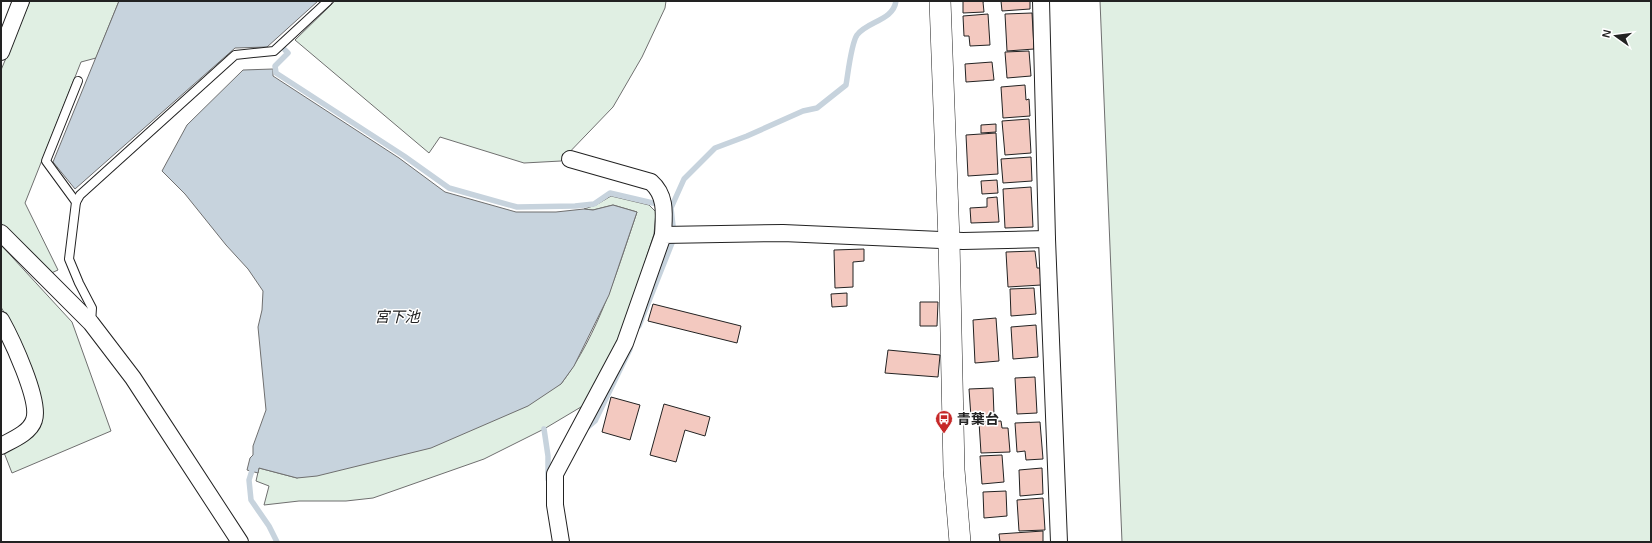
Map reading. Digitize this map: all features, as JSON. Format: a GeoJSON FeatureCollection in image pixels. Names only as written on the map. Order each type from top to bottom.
{"type":"FeatureCollection","features":[{"type":"Feature","properties":{"kind":"street"},"geometry":{"type":"LineString","coordinates":[[1,52],[21,1]]}},
{"type":"Feature","properties":{"kind":"street"},"geometry":{"type":"LineString","coordinates":[[940,1],[949,241],[954,470],[960,542]]}},
{"type":"Feature","properties":{"kind":"street"},"geometry":{"type":"LineString","coordinates":[[1042,1],[1047,238],[1059,542]]}},
{"type":"Feature","properties":{"kind":"street"},"geometry":{"type":"LineString","coordinates":[[561,542],[555,505],[555,474],[625,343],[669,235],[659,189],[651,182],[570,159]]}},
{"type":"Feature","properties":{"kind":"street"},"geometry":{"type":"LineString","coordinates":[[1,233],[91,323],[133,378],[240,542]]}},
{"type":"Feature","properties":{"kind":"street"},"geometry":{"type":"LineString","coordinates":[[669,235],[783,233],[949,241],[1047,238]]}},
{"type":"Feature","properties":{"kind":"street"},"geometry":{"type":"LineString","coordinates":[[1,320],[12,339],[36,404],[35,420],[28,430],[1,446]]}},
{"type":"Feature","properties":{"kind":"lane"},"geometry":{"type":"LineString","coordinates":[[91,323],[92,308],[69,259],[76,202],[80,195],[235,55],[274,51],[328,1]]}},
{"type":"Feature","properties":{"kind":"lane"},"geometry":{"type":"LineString","coordinates":[[76,202],[46,161],[78,81]]}},
{"type":"Feature","properties":{"kind":"green space"},"geometry":{"type":"Polygon","coordinates":[[[30,1],[119,1],[96,58],[81,62],[25,203],[58,270],[47,275],[1,223],[1,70],[30,1]]]}},
{"type":"Feature","properties":{"kind":"green space"},"geometry":{"type":"Polygon","coordinates":[[[335,1],[666,1],[665,8],[642,57],[613,107],[561,161],[524,163],[440,137],[429,153],[295,40],[335,1]]]}},
{"type":"Feature","properties":{"kind":"green space"},"geometry":{"type":"Polygon","coordinates":[[[1100,1],[1651,1],[1651,542],[1122,542],[1100,1]]]}},
{"type":"Feature","properties":{"kind":"green space"},"geometry":{"type":"Polygon","coordinates":[[[611,196],[649,205],[656,212],[654,234],[620,340],[586,404],[544,429],[484,459],[373,498],[346,501],[299,501],[264,505],[269,486],[256,481],[259,468],[297,478],[561,384],[586,344],[606,301],[637,212],[613,205],[593,210],[584,209],[596,205],[611,196]]]}},
{"type":"Feature","properties":{"kind":"green space"},"geometry":{"type":"Polygon","coordinates":[[[1,245],[72,322],[111,431],[12,473],[3,450],[36,432],[18,338],[1,307],[1,245]]]}},
{"type":"Feature","properties":{"kind":"water"},"geometry":{"type":"Polygon","coordinates":[[[119,1],[318,1],[267,47],[235,48],[75,189],[53,162],[119,1]]]}},
{"type":"Feature","properties":{"kind":"water","name":"宮下池"},"geometry":{"type":"Polygon","coordinates":[[[273,69],[273,76],[399,158],[445,192],[516,212],[556,212],[584,209],[593,210],[613,205],[637,212],[609,295],[574,366],[561,384],[528,406],[431,448],[317,476],[297,478],[259,468],[258,473],[247,470],[250,458],[253,455],[253,446],[266,410],[258,327],[262,310],[263,291],[248,269],[226,245],[185,194],[162,171],[187,125],[243,70],[273,69]]]}},
{"type":"Feature","properties":{"kind":"building"},"geometry":{"type":"Polygon","coordinates":[[[963,1],[986,1],[983,2],[984,12],[963,13],[963,1]]]}},
{"type":"Feature","properties":{"kind":"building"},"geometry":{"type":"Polygon","coordinates":[[[1001,1],[1030,1],[1030,9],[1002,11],[1001,1]]]}},
{"type":"Feature","properties":{"kind":"building"},"geometry":{"type":"Polygon","coordinates":[[[1032,13],[1034,49],[1007,51],[1005,14],[1032,13]]]}},
{"type":"Feature","properties":{"kind":"building"},"geometry":{"type":"Polygon","coordinates":[[[988,14],[990,45],[970,46],[969,36],[964,36],[963,16],[988,14]]]}},
{"type":"Feature","properties":{"kind":"building"},"geometry":{"type":"Polygon","coordinates":[[[1029,51],[1031,76],[1007,78],[1005,52],[1029,51]]]}},
{"type":"Feature","properties":{"kind":"building"},"geometry":{"type":"Polygon","coordinates":[[[992,62],[994,80],[966,82],[965,64],[992,62]]]}},
{"type":"Feature","properties":{"kind":"building"},"geometry":{"type":"Polygon","coordinates":[[[1025,85],[1026,100],[1029,99],[1030,116],[1003,118],[1001,87],[1025,85]]]}},
{"type":"Feature","properties":{"kind":"building"},"geometry":{"type":"Polygon","coordinates":[[[1029,119],[1031,153],[1005,155],[1002,121],[1029,119]]]}},
{"type":"Feature","properties":{"kind":"building"},"geometry":{"type":"Polygon","coordinates":[[[996,124],[996,132],[981,133],[981,125],[996,124]]]}},
{"type":"Feature","properties":{"kind":"building"},"geometry":{"type":"Polygon","coordinates":[[[996,133],[998,174],[968,176],[966,135],[996,133]]]}},
{"type":"Feature","properties":{"kind":"building"},"geometry":{"type":"Polygon","coordinates":[[[1031,157],[1032,181],[1003,183],[1001,159],[1031,157]]]}},
{"type":"Feature","properties":{"kind":"building"},"geometry":{"type":"Polygon","coordinates":[[[997,180],[998,193],[982,194],[981,181],[997,180]]]}},
{"type":"Feature","properties":{"kind":"building"},"geometry":{"type":"Polygon","coordinates":[[[1031,187],[1033,227],[1005,228],[1003,189],[1031,187]]]}},
{"type":"Feature","properties":{"kind":"building"},"geometry":{"type":"Polygon","coordinates":[[[997,197],[999,222],[971,223],[970,208],[987,207],[987,198],[997,197]]]}},
{"type":"Feature","properties":{"kind":"building"},"geometry":{"type":"Polygon","coordinates":[[[864,249],[864,261],[853,262],[853,287],[835,288],[834,250],[864,249]]]}},
{"type":"Feature","properties":{"kind":"building"},"geometry":{"type":"Polygon","coordinates":[[[1035,251],[1037,268],[1040,268],[1041,285],[1008,287],[1006,252],[1035,251]]]}},
{"type":"Feature","properties":{"kind":"building"},"geometry":{"type":"Polygon","coordinates":[[[1034,288],[1036,314],[1011,316],[1010,289],[1034,288]]]}},
{"type":"Feature","properties":{"kind":"building"},"geometry":{"type":"Polygon","coordinates":[[[847,293],[847,306],[832,307],[831,294],[847,293]]]}},
{"type":"Feature","properties":{"kind":"building"},"geometry":{"type":"Polygon","coordinates":[[[920,302],[938,302],[937,326],[920,326],[920,302]]]}},
{"type":"Feature","properties":{"kind":"building"},"geometry":{"type":"Polygon","coordinates":[[[653,304],[741,326],[737,343],[648,321],[653,304]]]}},
{"type":"Feature","properties":{"kind":"building"},"geometry":{"type":"Polygon","coordinates":[[[996,318],[999,361],[975,363],[973,320],[996,318]]]}},
{"type":"Feature","properties":{"kind":"building"},"geometry":{"type":"Polygon","coordinates":[[[1036,325],[1038,357],[1013,359],[1011,327],[1036,325]]]}},
{"type":"Feature","properties":{"kind":"building"},"geometry":{"type":"Polygon","coordinates":[[[888,350],[940,355],[938,377],[885,373],[888,350]]]}},
{"type":"Feature","properties":{"kind":"building"},"geometry":{"type":"Polygon","coordinates":[[[1035,377],[1037,413],[1017,414],[1015,378],[1035,377]]]}},
{"type":"Feature","properties":{"kind":"building"},"geometry":{"type":"Polygon","coordinates":[[[993,388],[994,415],[971,417],[969,389],[993,388]]]}},
{"type":"Feature","properties":{"kind":"building"},"geometry":{"type":"Polygon","coordinates":[[[611,397],[640,405],[630,440],[602,432],[611,397]]]}},
{"type":"Feature","properties":{"kind":"building"},"geometry":{"type":"Polygon","coordinates":[[[664,404],[710,417],[705,436],[685,430],[676,462],[650,455],[664,404]]]}},
{"type":"Feature","properties":{"kind":"building"},"geometry":{"type":"Polygon","coordinates":[[[1001,421],[1002,428],[1008,428],[1010,452],[981,453],[979,422],[1001,421]]]}},
{"type":"Feature","properties":{"kind":"building"},"geometry":{"type":"Polygon","coordinates":[[[1040,422],[1043,459],[1026,460],[1025,451],[1017,452],[1015,423],[1040,422]]]}},
{"type":"Feature","properties":{"kind":"building"},"geometry":{"type":"Polygon","coordinates":[[[1002,455],[1004,482],[982,484],[980,456],[1002,455]]]}},
{"type":"Feature","properties":{"kind":"building"},"geometry":{"type":"Polygon","coordinates":[[[1042,468],[1043,494],[1020,496],[1019,470],[1042,468]]]}},
{"type":"Feature","properties":{"kind":"building"},"geometry":{"type":"Polygon","coordinates":[[[1006,491],[1007,516],[984,518],[983,492],[1006,491]]]}},
{"type":"Feature","properties":{"kind":"building"},"geometry":{"type":"Polygon","coordinates":[[[1043,498],[1045,530],[1019,531],[1017,500],[1043,498]]]}},
{"type":"Feature","properties":{"kind":"building"},"geometry":{"type":"Polygon","coordinates":[[[1043,531],[1043,542],[1000,542],[999,534],[1043,531]]]}},
{"type":"Feature","properties":{"kind":"waterway"},"geometry":{"type":"LineString","coordinates":[[639,326],[672,243],[673,226],[671,208],[684,179],[715,148],[747,136],[803,111],[817,108],[846,85],[851,52],[857,35],[861,30],[890,13],[894,8],[896,1]]}},
{"type":"Feature","properties":{"kind":"waterway"},"geometry":{"type":"LineString","coordinates":[[285,50],[288,53],[275,66],[276,73],[404,156],[449,188],[517,207],[575,206],[594,204],[610,193],[657,204]]}},
{"type":"Feature","properties":{"kind":"waterway"},"geometry":{"type":"LineString","coordinates":[[588,427],[595,421],[630,349]]}},
{"type":"Feature","properties":{"kind":"waterway"},"geometry":{"type":"LineString","coordinates":[[544,429],[548,456],[548,479]]}},
{"type":"Feature","properties":{"kind":"waterway"},"geometry":{"type":"LineString","coordinates":[[254,464],[249,480],[251,500],[269,526],[277,542]]}},
{"type":"Feature","properties":{"kind":"place","name":"青葉台"},"geometry":{"type":"Point","coordinates":[944,434]}}]}
